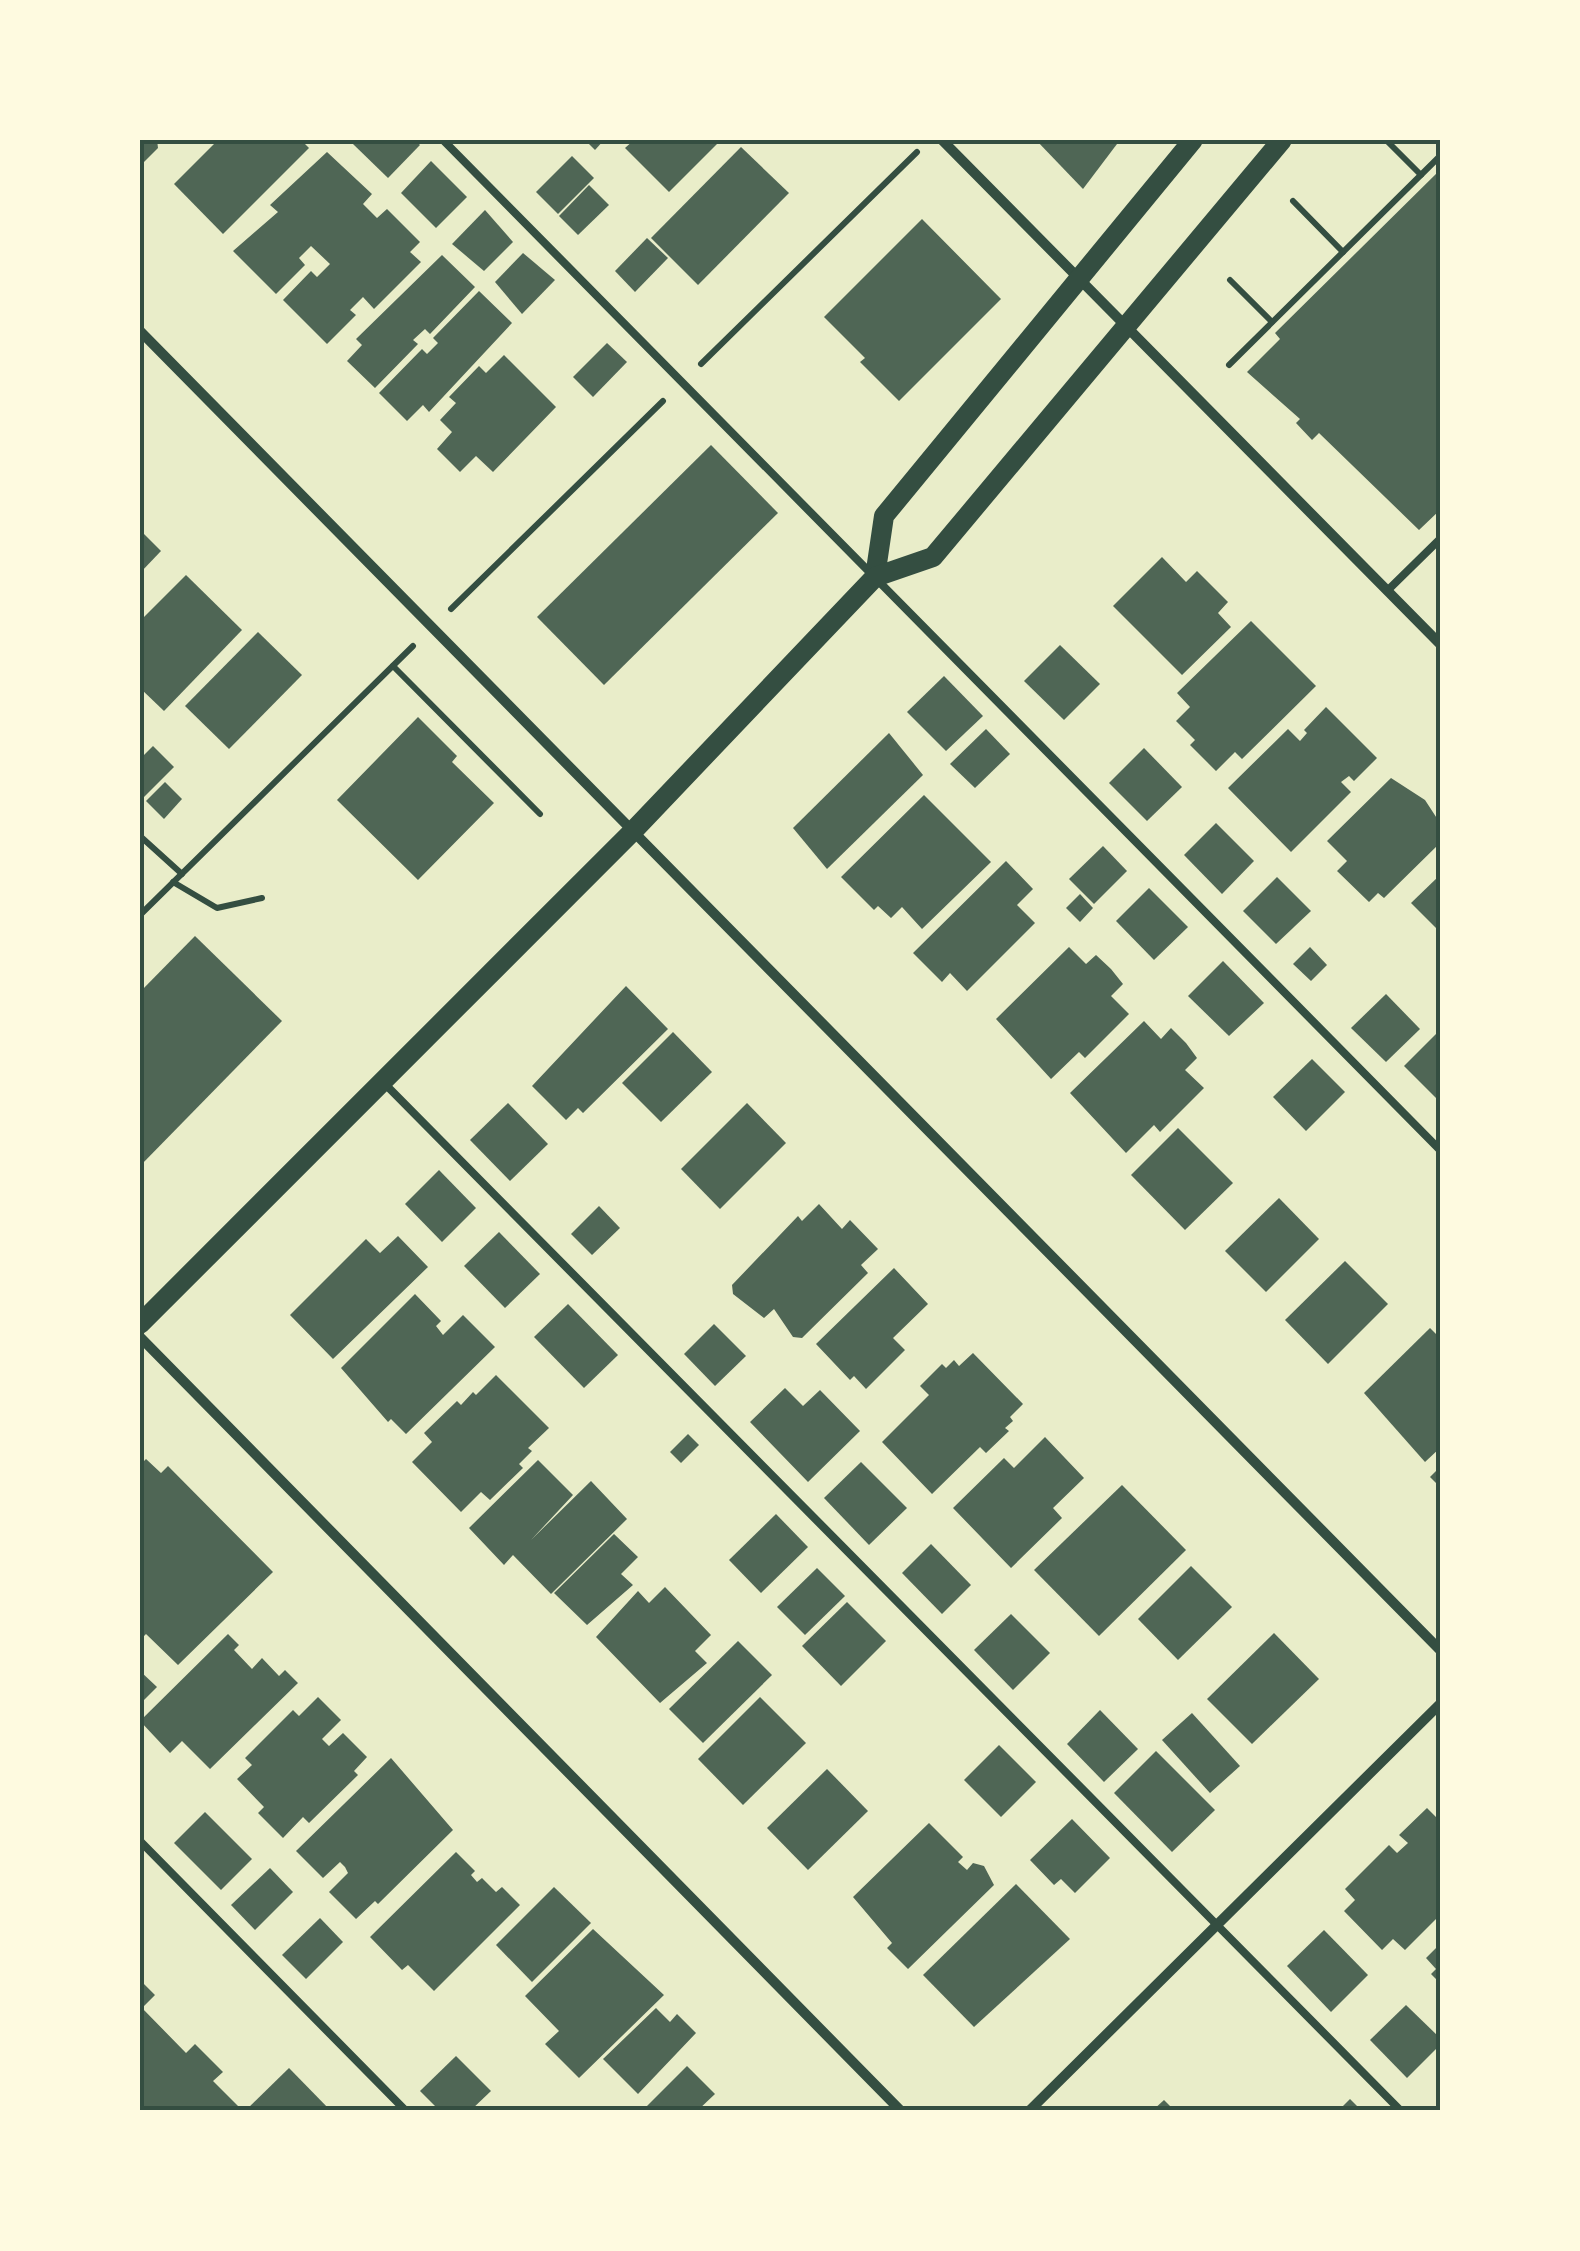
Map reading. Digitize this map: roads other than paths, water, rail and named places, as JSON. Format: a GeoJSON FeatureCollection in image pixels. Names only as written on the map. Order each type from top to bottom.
{"type":"FeatureCollection","features":[{"type":"Feature","properties":{"kind":"main road"},"geometry":{"type":"LineString","coordinates":[[874,576],[884,516],[1192,140]]}},
{"type":"Feature","properties":{"kind":"main road"},"geometry":{"type":"LineString","coordinates":[[140,1324],[633,831],[874,576],[932,557],[1128,329],[1282,140]]}},
{"type":"Feature","properties":{"kind":"street"},"geometry":{"type":"LineString","coordinates":[[942,140],[1440,644]]}},
{"type":"Feature","properties":{"kind":"street"},"geometry":{"type":"LineString","coordinates":[[140,331],[1440,1650]]}},
{"type":"Feature","properties":{"kind":"street"},"geometry":{"type":"LineString","coordinates":[[140,1336],[901,2111]]}},
{"type":"Feature","properties":{"kind":"street"},"geometry":{"type":"LineString","coordinates":[[1029,2111],[1440,1704]]}},
{"type":"Feature","properties":{"kind":"lane"},"geometry":{"type":"LineString","coordinates":[[443,140],[644,348],[725,422],[1440,1150]]}},
{"type":"Feature","properties":{"kind":"lane"},"geometry":{"type":"LineString","coordinates":[[1388,590],[1440,538]]}},
{"type":"Feature","properties":{"kind":"lane"},"geometry":{"type":"LineString","coordinates":[[383,1082],[1400,2111]]}},
{"type":"Feature","properties":{"kind":"lane"},"geometry":{"type":"LineString","coordinates":[[140,1841],[406,2111]]}}]}
